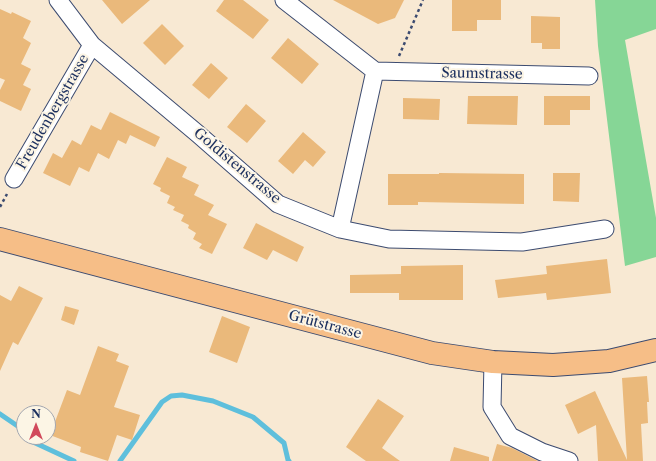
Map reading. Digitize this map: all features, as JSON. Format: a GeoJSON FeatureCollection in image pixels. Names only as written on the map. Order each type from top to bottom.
{"type":"FeatureCollection","features":[{"type":"Feature","properties":{"kind":"main road","name":"Grütstrasse"},"geometry":{"type":"LineString","coordinates":[[0,239],[432,353],[493,362],[554,365],[609,361],[656,350]]}},
{"type":"Feature","properties":{"kind":"street","name":"Goldistenstrasse"},"geometry":{"type":"LineString","coordinates":[[58,0],[92,45],[198,134],[278,204],[340,229],[389,239],[522,242],[604,228]]}},
{"type":"Feature","properties":{"kind":"street"},"geometry":{"type":"LineString","coordinates":[[284,0],[375,71],[340,229]]}},
{"type":"Feature","properties":{"kind":"street","name":"Freudenbergstrasse"},"geometry":{"type":"LineString","coordinates":[[14,179],[92,45]]}},
{"type":"Feature","properties":{"kind":"street","name":"Saumstrasse"},"geometry":{"type":"LineString","coordinates":[[375,71],[589,76]]}},
{"type":"Feature","properties":{"kind":"street"},"geometry":{"type":"LineString","coordinates":[[493,362],[492,407],[510,436],[542,452],[569,461]]}},
{"type":"Feature","properties":{"kind":"path"},"geometry":{"type":"LineString","coordinates":[[392,72],[423,0]]}},
{"type":"Feature","properties":{"kind":"green space"},"geometry":{"type":"Polygon","coordinates":[[[595,0],[656,0],[656,29],[625,40],[656,218],[656,257],[625,266],[598,46],[595,0]]]}},
{"type":"Feature","properties":{"kind":"building"},"geometry":{"type":"Polygon","coordinates":[[[102,0],[150,0],[122,24],[102,0]]]}},
{"type":"Feature","properties":{"kind":"building"},"geometry":{"type":"Polygon","coordinates":[[[224,0],[243,0],[269,20],[253,39],[216,11],[224,0]]]}},
{"type":"Feature","properties":{"kind":"building"},"geometry":{"type":"Polygon","coordinates":[[[333,0],[404,0],[395,18],[378,24],[333,0]]]}},
{"type":"Feature","properties":{"kind":"building"},"geometry":{"type":"Polygon","coordinates":[[[452,0],[501,0],[501,20],[477,20],[477,31],[452,31],[452,0]]]}},
{"type":"Feature","properties":{"kind":"building"},"geometry":{"type":"Polygon","coordinates":[[[0,9],[11,14],[12,12],[31,21],[23,38],[31,43],[21,64],[31,69],[23,85],[31,89],[21,111],[0,101],[0,90],[5,80],[0,78],[0,9]]]}},
{"type":"Feature","properties":{"kind":"building"},"geometry":{"type":"Polygon","coordinates":[[[531,16],[560,17],[560,49],[542,49],[542,43],[531,43],[531,16]]]}},
{"type":"Feature","properties":{"kind":"building"},"geometry":{"type":"Polygon","coordinates":[[[162,24],[184,46],[165,65],[143,43],[162,24]]]}},
{"type":"Feature","properties":{"kind":"building"},"geometry":{"type":"Polygon","coordinates":[[[288,38],[319,64],[302,84],[271,58],[288,38]]]}},
{"type":"Feature","properties":{"kind":"building"},"geometry":{"type":"Polygon","coordinates":[[[211,63],[228,78],[209,99],[192,85],[211,63]]]}},
{"type":"Feature","properties":{"kind":"building"},"geometry":{"type":"Polygon","coordinates":[[[468,96],[518,96],[517,125],[467,124],[468,96]]]}},
{"type":"Feature","properties":{"kind":"building"},"geometry":{"type":"Polygon","coordinates":[[[544,96],[590,96],[590,110],[570,110],[570,125],[544,125],[544,96]]]}},
{"type":"Feature","properties":{"kind":"building"},"geometry":{"type":"Polygon","coordinates":[[[403,98],[440,99],[439,120],[403,119],[403,98]]]}},
{"type":"Feature","properties":{"kind":"building"},"geometry":{"type":"Polygon","coordinates":[[[246,104],[266,121],[247,143],[227,127],[246,104]]]}},
{"type":"Feature","properties":{"kind":"building"},"geometry":{"type":"Polygon","coordinates":[[[110,112],[160,137],[155,147],[130,135],[126,144],[118,140],[109,159],[98,153],[89,172],[79,167],[70,186],[43,173],[53,153],[62,158],[72,140],[81,145],[91,125],[101,130],[110,112]]]}},
{"type":"Feature","properties":{"kind":"building"},"geometry":{"type":"Polygon","coordinates":[[[303,132],[326,152],[313,167],[305,160],[293,174],[278,161],[303,132]]]}},
{"type":"Feature","properties":{"kind":"building"},"geometry":{"type":"Polygon","coordinates":[[[167,157],[187,167],[182,177],[199,185],[194,195],[214,205],[208,215],[227,224],[212,254],[199,248],[202,244],[193,239],[196,233],[188,228],[189,225],[181,221],[184,215],[173,210],[175,207],[167,203],[170,196],[160,191],[161,188],[153,184],[167,157]]]}},
{"type":"Feature","properties":{"kind":"building"},"geometry":{"type":"Polygon","coordinates":[[[553,173],[580,173],[579,202],[553,201],[553,173]]]}},
{"type":"Feature","properties":{"kind":"building"},"geometry":{"type":"Polygon","coordinates":[[[388,174],[524,174],[524,204],[418,202],[418,205],[388,205],[388,174]]]}},
{"type":"Feature","properties":{"kind":"building"},"geometry":{"type":"Polygon","coordinates":[[[256,223],[304,247],[297,262],[273,250],[267,260],[243,248],[256,223]]]}},
{"type":"Feature","properties":{"kind":"building"},"geometry":{"type":"Polygon","coordinates":[[[607,259],[611,293],[547,300],[546,293],[498,298],[495,280],[547,274],[546,266],[607,259]]]}},
{"type":"Feature","properties":{"kind":"building"},"geometry":{"type":"Polygon","coordinates":[[[463,265],[463,300],[399,300],[399,293],[350,293],[350,275],[401,274],[401,266],[463,265]]]}},
{"type":"Feature","properties":{"kind":"building"},"geometry":{"type":"Polygon","coordinates":[[[19,286],[43,298],[18,345],[13,342],[0,371],[0,295],[11,301],[19,286]]]}},
{"type":"Feature","properties":{"kind":"building"},"geometry":{"type":"Polygon","coordinates":[[[65,306],[79,310],[74,325],[61,320],[65,306]]]}},
{"type":"Feature","properties":{"kind":"building"},"geometry":{"type":"Polygon","coordinates":[[[222,316],[250,327],[237,363],[209,352],[222,316]]]}},
{"type":"Feature","properties":{"kind":"building"},"geometry":{"type":"Polygon","coordinates":[[[98,346],[119,354],[116,361],[129,366],[114,407],[140,415],[132,440],[117,435],[108,461],[80,452],[81,447],[56,437],[56,419],[67,390],[80,395],[98,346]]]}},
{"type":"Feature","properties":{"kind":"building"},"geometry":{"type":"Polygon","coordinates":[[[647,376],[649,402],[647,402],[648,423],[641,424],[643,461],[598,461],[596,425],[578,434],[565,405],[595,391],[627,460],[622,378],[647,376]]]}},
{"type":"Feature","properties":{"kind":"building"},"geometry":{"type":"Polygon","coordinates":[[[378,399],[404,416],[382,448],[400,461],[366,461],[346,447],[378,399]]]}},
{"type":"Feature","properties":{"kind":"building"},"geometry":{"type":"Polygon","coordinates":[[[497,444],[512,448],[538,461],[492,461],[497,444]]]}},
{"type":"Feature","properties":{"kind":"building"},"geometry":{"type":"Polygon","coordinates":[[[454,447],[489,457],[489,461],[450,461],[454,447]]]}},
{"type":"Feature","properties":{"kind":"waterway"},"geometry":{"type":"LineString","coordinates":[[120,461],[162,402],[171,396],[182,395],[213,401],[253,417],[284,443],[289,461]]}},
{"type":"Feature","properties":{"kind":"waterway"},"geometry":{"type":"LineString","coordinates":[[0,414],[16,425]]}},
{"type":"Feature","properties":{"kind":"waterway"},"geometry":{"type":"LineString","coordinates":[[40,445],[74,461]]}}]}
